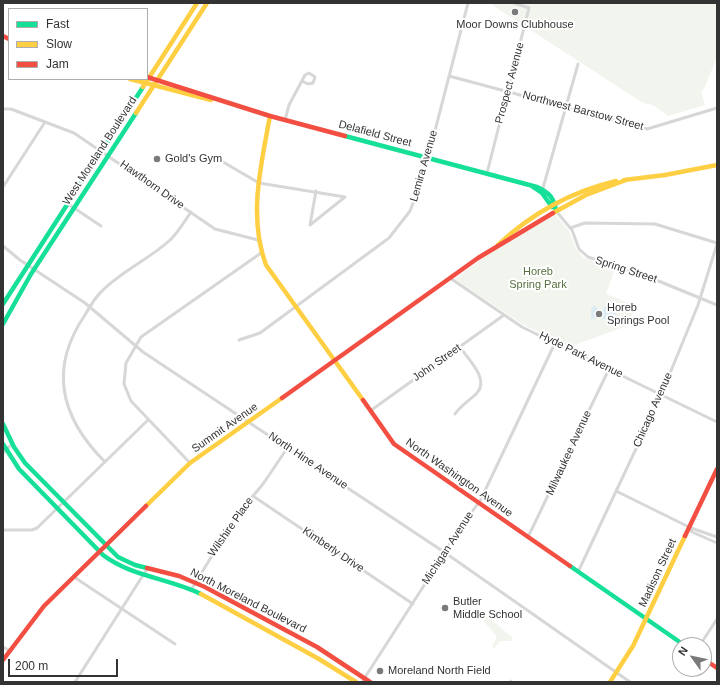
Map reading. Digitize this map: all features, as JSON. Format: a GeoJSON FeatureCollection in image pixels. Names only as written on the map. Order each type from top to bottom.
{"type":"FeatureCollection","features":[{"type":"Feature","properties":{"kind":"street","name":"West Moreland Boulevard"},"geometry":{"type":"LineString","coordinates":[[148,78],[197,3]]}},
{"type":"Feature","properties":{"kind":"street","name":"West Moreland Boulevard"},"geometry":{"type":"LineString","coordinates":[[34,269],[206,3]]}},
{"type":"Feature","properties":{"kind":"street","name":"Lemira Avenue"},"geometry":{"type":"LineString","coordinates":[[239,340],[260,333],[380,246],[396,231],[414,203],[428,157],[468,3]]}},
{"type":"Feature","properties":{"kind":"street","name":"Prospect Avenue"},"geometry":{"type":"LineString","coordinates":[[486,174],[529,8],[514,3]]}},
{"type":"Feature","properties":{"kind":"street"},"geometry":{"type":"LineString","coordinates":[[178,32],[185,37]]}},
{"type":"Feature","properties":{"kind":"street"},"geometry":{"type":"LineString","coordinates":[[167,49],[174,54]]}},
{"type":"Feature","properties":{"kind":"street"},"geometry":{"type":"LineString","coordinates":[[578,64],[543,188],[556,201],[556,211],[586,195],[626,180]]}},
{"type":"Feature","properties":{"kind":"street","name":"Northwest Barstow Street"},"geometry":{"type":"LineString","coordinates":[[449,76],[647,129],[717,108]]}},
{"type":"Feature","properties":{"kind":"street","name":"Delafield Street"},"geometry":{"type":"LineString","coordinates":[[148,78],[176,85],[216,100],[270,116],[543,188]]}},
{"type":"Feature","properties":{"kind":"street","name":"Delafield Street"},"geometry":{"type":"LineString","coordinates":[[134,80],[174,92],[216,100]]}},
{"type":"Feature","properties":{"kind":"street","name":"West Moreland Boulevard"},"geometry":{"type":"LineString","coordinates":[[27,264],[146,80]]}},
{"type":"Feature","properties":{"kind":"street"},"geometry":{"type":"LineString","coordinates":[[285,120],[289,105],[302,81]]}},
{"type":"Feature","properties":{"kind":"street"},"geometry":{"type":"LineString","coordinates":[[174,92],[176,85]]}},
{"type":"Feature","properties":{"kind":"street"},"geometry":{"type":"LineString","coordinates":[[192,96],[193,91]]}},
{"type":"Feature","properties":{"kind":"street"},"geometry":{"type":"LineString","coordinates":[[132,103],[139,107]]}},
{"type":"Feature","properties":{"kind":"street","name":"Hawthorn Drive"},"geometry":{"type":"LineString","coordinates":[[3,109],[11,109],[74,133],[218,231],[258,240]]}},
{"type":"Feature","properties":{"kind":"street","name":"North Washington Avenue"},"geometry":{"type":"LineString","coordinates":[[270,116],[259,182],[258,240],[261,253],[266,265],[396,445],[672,637]]}},
{"type":"Feature","properties":{"kind":"street"},"geometry":{"type":"LineString","coordinates":[[3,187],[45,122]]}},
{"type":"Feature","properties":{"kind":"street"},"geometry":{"type":"LineString","coordinates":[[117,126],[124,130]]}},
{"type":"Feature","properties":{"kind":"street"},"geometry":{"type":"LineString","coordinates":[[218,159],[259,182],[316,191],[345,197],[310,225],[316,191]]}},
{"type":"Feature","properties":{"kind":"street"},"geometry":{"type":"LineString","coordinates":[[556,201],[587,189],[626,180],[665,175],[717,165]]}},
{"type":"Feature","properties":{"kind":"street","name":"Delafield Street"},"geometry":{"type":"LineString","coordinates":[[531,185],[542,193],[550,206],[556,211]]}},
{"type":"Feature","properties":{"kind":"street","name":"Summit Avenue"},"geometry":{"type":"LineString","coordinates":[[492,250],[507,236],[556,201]]}},
{"type":"Feature","properties":{"kind":"street"},"geometry":{"type":"LineString","coordinates":[[67,203],[101,226]]}},
{"type":"Feature","properties":{"kind":"street","name":"Summit Avenue"},"geometry":{"type":"LineString","coordinates":[[3,660],[40,611],[190,464],[450,278],[492,250],[556,211]]}},
{"type":"Feature","properties":{"kind":"street","name":"Spring Street"},"geometry":{"type":"LineString","coordinates":[[556,211],[570,228],[579,249],[588,257],[661,282],[717,305]]}},
{"type":"Feature","properties":{"kind":"street"},"geometry":{"type":"LineString","coordinates":[[105,462],[86,443],[76,427],[69,411],[64,388],[64,371],[68,348],[76,327],[107,286],[170,240],[191,212]]}},
{"type":"Feature","properties":{"kind":"street"},"geometry":{"type":"LineString","coordinates":[[570,228],[585,223],[655,224],[717,244]]}},
{"type":"Feature","properties":{"kind":"street","name":"Chicago Avenue"},"geometry":{"type":"LineString","coordinates":[[578,572],[661,394],[700,298],[717,244]]}},
{"type":"Feature","properties":{"kind":"street","name":"North Hine Avenue"},"geometry":{"type":"LineString","coordinates":[[3,246],[90,307],[135,345],[444,552],[630,682]]}},
{"type":"Feature","properties":{"kind":"street"},"geometry":{"type":"LineString","coordinates":[[36,251],[43,256]]}},
{"type":"Feature","properties":{"kind":"street"},"geometry":{"type":"LineString","coordinates":[[190,464],[131,401],[124,384],[125,368],[135,345],[145,334],[261,253]]}},
{"type":"Feature","properties":{"kind":"street"},"geometry":{"type":"LineString","coordinates":[[3,304],[27,264]]}},
{"type":"Feature","properties":{"kind":"street"},"geometry":{"type":"LineString","coordinates":[[3,324],[15,300],[34,269]]}},
{"type":"Feature","properties":{"kind":"street","name":"Hyde Park Avenue"},"geometry":{"type":"LineString","coordinates":[[450,278],[522,327],[717,422]]}},
{"type":"Feature","properties":{"kind":"street","name":"John Street"},"geometry":{"type":"LineString","coordinates":[[370,411],[504,315]]}},
{"type":"Feature","properties":{"kind":"street","name":"Michigan Avenue"},"geometry":{"type":"LineString","coordinates":[[363,680],[413,604],[444,552],[478,502],[555,343]]}},
{"type":"Feature","properties":{"kind":"street"},"geometry":{"type":"LineString","coordinates":[[455,414],[461,405],[478,392],[481,386],[479,375],[460,347]]}},
{"type":"Feature","properties":{"kind":"street","name":"Milwaukee Avenue"},"geometry":{"type":"LineString","coordinates":[[528,537],[609,369]]}},
{"type":"Feature","properties":{"kind":"street"},"geometry":{"type":"LineString","coordinates":[[3,530],[35,529],[148,420]]}},
{"type":"Feature","properties":{"kind":"street","name":"North Moreland Boulevard"},"geometry":{"type":"LineString","coordinates":[[3,424],[12,444],[25,463],[105,546],[124,560],[147,569],[172,574],[194,582],[317,647],[346,666],[363,680],[370,682]]}},
{"type":"Feature","properties":{"kind":"street","name":"North Moreland Boulevard"},"geometry":{"type":"LineString","coordinates":[[3,444],[5,452],[19,469],[100,552],[119,567],[143,576],[173,583],[191,590],[312,654],[356,682]]}},
{"type":"Feature","properties":{"kind":"street"},"geometry":{"type":"LineString","coordinates":[[5,452],[12,444]]}},
{"type":"Feature","properties":{"kind":"street","name":"Wilshire Place"},"geometry":{"type":"LineString","coordinates":[[191,590],[194,582],[237,515],[263,484],[288,447]]}},
{"type":"Feature","properties":{"kind":"street","name":"Madison Street"},"geometry":{"type":"LineString","coordinates":[[610,682],[633,646],[717,468]]}},
{"type":"Feature","properties":{"kind":"street"},"geometry":{"type":"LineString","coordinates":[[616,491],[690,527],[717,537]]}},
{"type":"Feature","properties":{"kind":"street","name":"Kimberly Drive"},"geometry":{"type":"LineString","coordinates":[[253,496],[413,604]]}},
{"type":"Feature","properties":{"kind":"street"},"geometry":{"type":"LineString","coordinates":[[690,527],[692,532],[717,543]]}},
{"type":"Feature","properties":{"kind":"street"},"geometry":{"type":"LineString","coordinates":[[82,533],[87,528]]}},
{"type":"Feature","properties":{"kind":"street"},"geometry":{"type":"LineString","coordinates":[[119,567],[124,560]]}},
{"type":"Feature","properties":{"kind":"street"},"geometry":{"type":"LineString","coordinates":[[75,682],[147,569]]}},
{"type":"Feature","properties":{"kind":"street"},"geometry":{"type":"LineString","coordinates":[[74,577],[175,644]]}},
{"type":"Feature","properties":{"kind":"street"},"geometry":{"type":"LineString","coordinates":[[705,637],[717,619]]}},
{"type":"Feature","properties":{"kind":"street"},"geometry":{"type":"LineString","coordinates":[[3,647],[10,651]]}},
{"type":"Feature","properties":{"kind":"street"},"geometry":{"type":"LineString","coordinates":[[341,672],[346,666]]}},
{"type":"Feature","properties":{"kind":"green space"},"geometry":{"type":"Polygon","coordinates":[[[489,3],[717,3],[717,57],[704,89],[701,92],[705,105],[668,116],[653,105],[643,103],[489,3]]]}},
{"type":"Feature","properties":{"kind":"green space","name":"Horeb Spring Park"},"geometry":{"type":"Polygon","coordinates":[[[554,213],[569,231],[576,249],[584,258],[615,269],[606,294],[636,306],[627,326],[569,347],[522,324],[455,279],[479,261],[554,213]]]}},
{"type":"Feature","properties":{"kind":"green space"},"geometry":{"type":"Polygon","coordinates":[[[476,610],[488,617],[513,638],[511,641],[500,641],[494,649],[492,646],[497,637],[478,614],[475,613],[476,610]]]}},
{"type":"Feature","properties":{"kind":"shaded area","name":"Horeb Springs Pool"},"geometry":{"type":"Polygon","coordinates":[[[594,305],[602,312],[605,306],[617,310],[616,315],[608,314],[607,316],[613,318],[612,322],[601,318],[591,319],[591,310],[594,305]]]}},
{"type":"Feature","properties":{"kind":"traffic: fast"},"geometry":{"type":"LineString","coordinates":[[3,304],[143,87]]}},
{"type":"Feature","properties":{"kind":"traffic: fast"},"geometry":{"type":"LineString","coordinates":[[3,324],[31,274],[136,113]]}},
{"type":"Feature","properties":{"kind":"traffic: fast"},"geometry":{"type":"LineString","coordinates":[[345,136],[537,187],[545,191],[550,196],[554,202],[556,211]]}},
{"type":"Feature","properties":{"kind":"traffic: fast"},"geometry":{"type":"LineString","coordinates":[[533,187],[542,193],[552,207]]}},
{"type":"Feature","properties":{"kind":"traffic: fast"},"geometry":{"type":"LineString","coordinates":[[3,424],[14,447],[25,463],[118,557],[135,565],[147,568]]}},
{"type":"Feature","properties":{"kind":"traffic: fast"},"geometry":{"type":"LineString","coordinates":[[3,444],[19,469],[103,555],[138,573],[176,584],[201,594]]}},
{"type":"Feature","properties":{"kind":"traffic: fast"},"geometry":{"type":"LineString","coordinates":[[570,566],[672,637]]}},
{"type":"Feature","properties":{"kind":"traffic: slow"},"geometry":{"type":"LineString","coordinates":[[148,79],[197,3]]}},
{"type":"Feature","properties":{"kind":"traffic: slow"},"geometry":{"type":"LineString","coordinates":[[136,113],[207,3]]}},
{"type":"Feature","properties":{"kind":"traffic: slow"},"geometry":{"type":"LineString","coordinates":[[134,80],[211,100]]}},
{"type":"Feature","properties":{"kind":"traffic: slow"},"geometry":{"type":"LineString","coordinates":[[143,87],[148,80]]}},
{"type":"Feature","properties":{"kind":"traffic: slow"},"geometry":{"type":"LineString","coordinates":[[270,116],[260,172],[257,210],[261,247],[266,265],[363,400]]}},
{"type":"Feature","properties":{"kind":"traffic: slow"},"geometry":{"type":"LineString","coordinates":[[624,180],[665,175],[717,165]]}},
{"type":"Feature","properties":{"kind":"traffic: slow"},"geometry":{"type":"LineString","coordinates":[[553,213],[586,195],[626,180]]}},
{"type":"Feature","properties":{"kind":"traffic: slow"},"geometry":{"type":"LineString","coordinates":[[498,245],[524,223],[552,205],[583,191],[616,181]]}},
{"type":"Feature","properties":{"kind":"traffic: slow"},"geometry":{"type":"LineString","coordinates":[[146,506],[190,463],[282,398]]}},
{"type":"Feature","properties":{"kind":"traffic: slow"},"geometry":{"type":"LineString","coordinates":[[610,682],[633,646],[685,536]]}},
{"type":"Feature","properties":{"kind":"traffic: slow"},"geometry":{"type":"LineString","coordinates":[[201,594],[319,659],[356,682]]}},
{"type":"Feature","properties":{"kind":"traffic: jam"},"geometry":{"type":"LineString","coordinates":[[3,36],[8,38]]}},
{"type":"Feature","properties":{"kind":"traffic: jam"},"geometry":{"type":"LineString","coordinates":[[148,77],[270,116],[345,136]]}},
{"type":"Feature","properties":{"kind":"traffic: jam"},"geometry":{"type":"LineString","coordinates":[[282,398],[478,258],[553,213]]}},
{"type":"Feature","properties":{"kind":"traffic: jam"},"geometry":{"type":"LineString","coordinates":[[363,400],[394,444],[570,566]]}},
{"type":"Feature","properties":{"kind":"traffic: jam"},"geometry":{"type":"LineString","coordinates":[[685,536],[717,469]]}},
{"type":"Feature","properties":{"kind":"traffic: jam"},"geometry":{"type":"LineString","coordinates":[[3,660],[44,606],[146,506]]}},
{"type":"Feature","properties":{"kind":"traffic: jam"},"geometry":{"type":"LineString","coordinates":[[147,568],[179,576],[205,587],[317,647],[370,682]]}},
{"type":"Feature","properties":{"kind":"traffic: jam"},"geometry":{"type":"LineString","coordinates":[[712,665],[717,668]]}},
{"type":"Feature","properties":{"kind":"place","name":"Moor Downs Clubhouse"},"geometry":{"type":"Point","coordinates":[515,12]}},
{"type":"Feature","properties":{"kind":"place","name":"Gold's Gym"},"geometry":{"type":"Point","coordinates":[157,159]}},
{"type":"Feature","properties":{"kind":"place","name":"Horeb Springs Pool"},"geometry":{"type":"Point","coordinates":[599,314]}},
{"type":"Feature","properties":{"kind":"place","name":"Butler Middle School"},"geometry":{"type":"Point","coordinates":[445,608]}},
{"type":"Feature","properties":{"kind":"place","name":"Moreland North Field"},"geometry":{"type":"Point","coordinates":[380,671]}}]}
